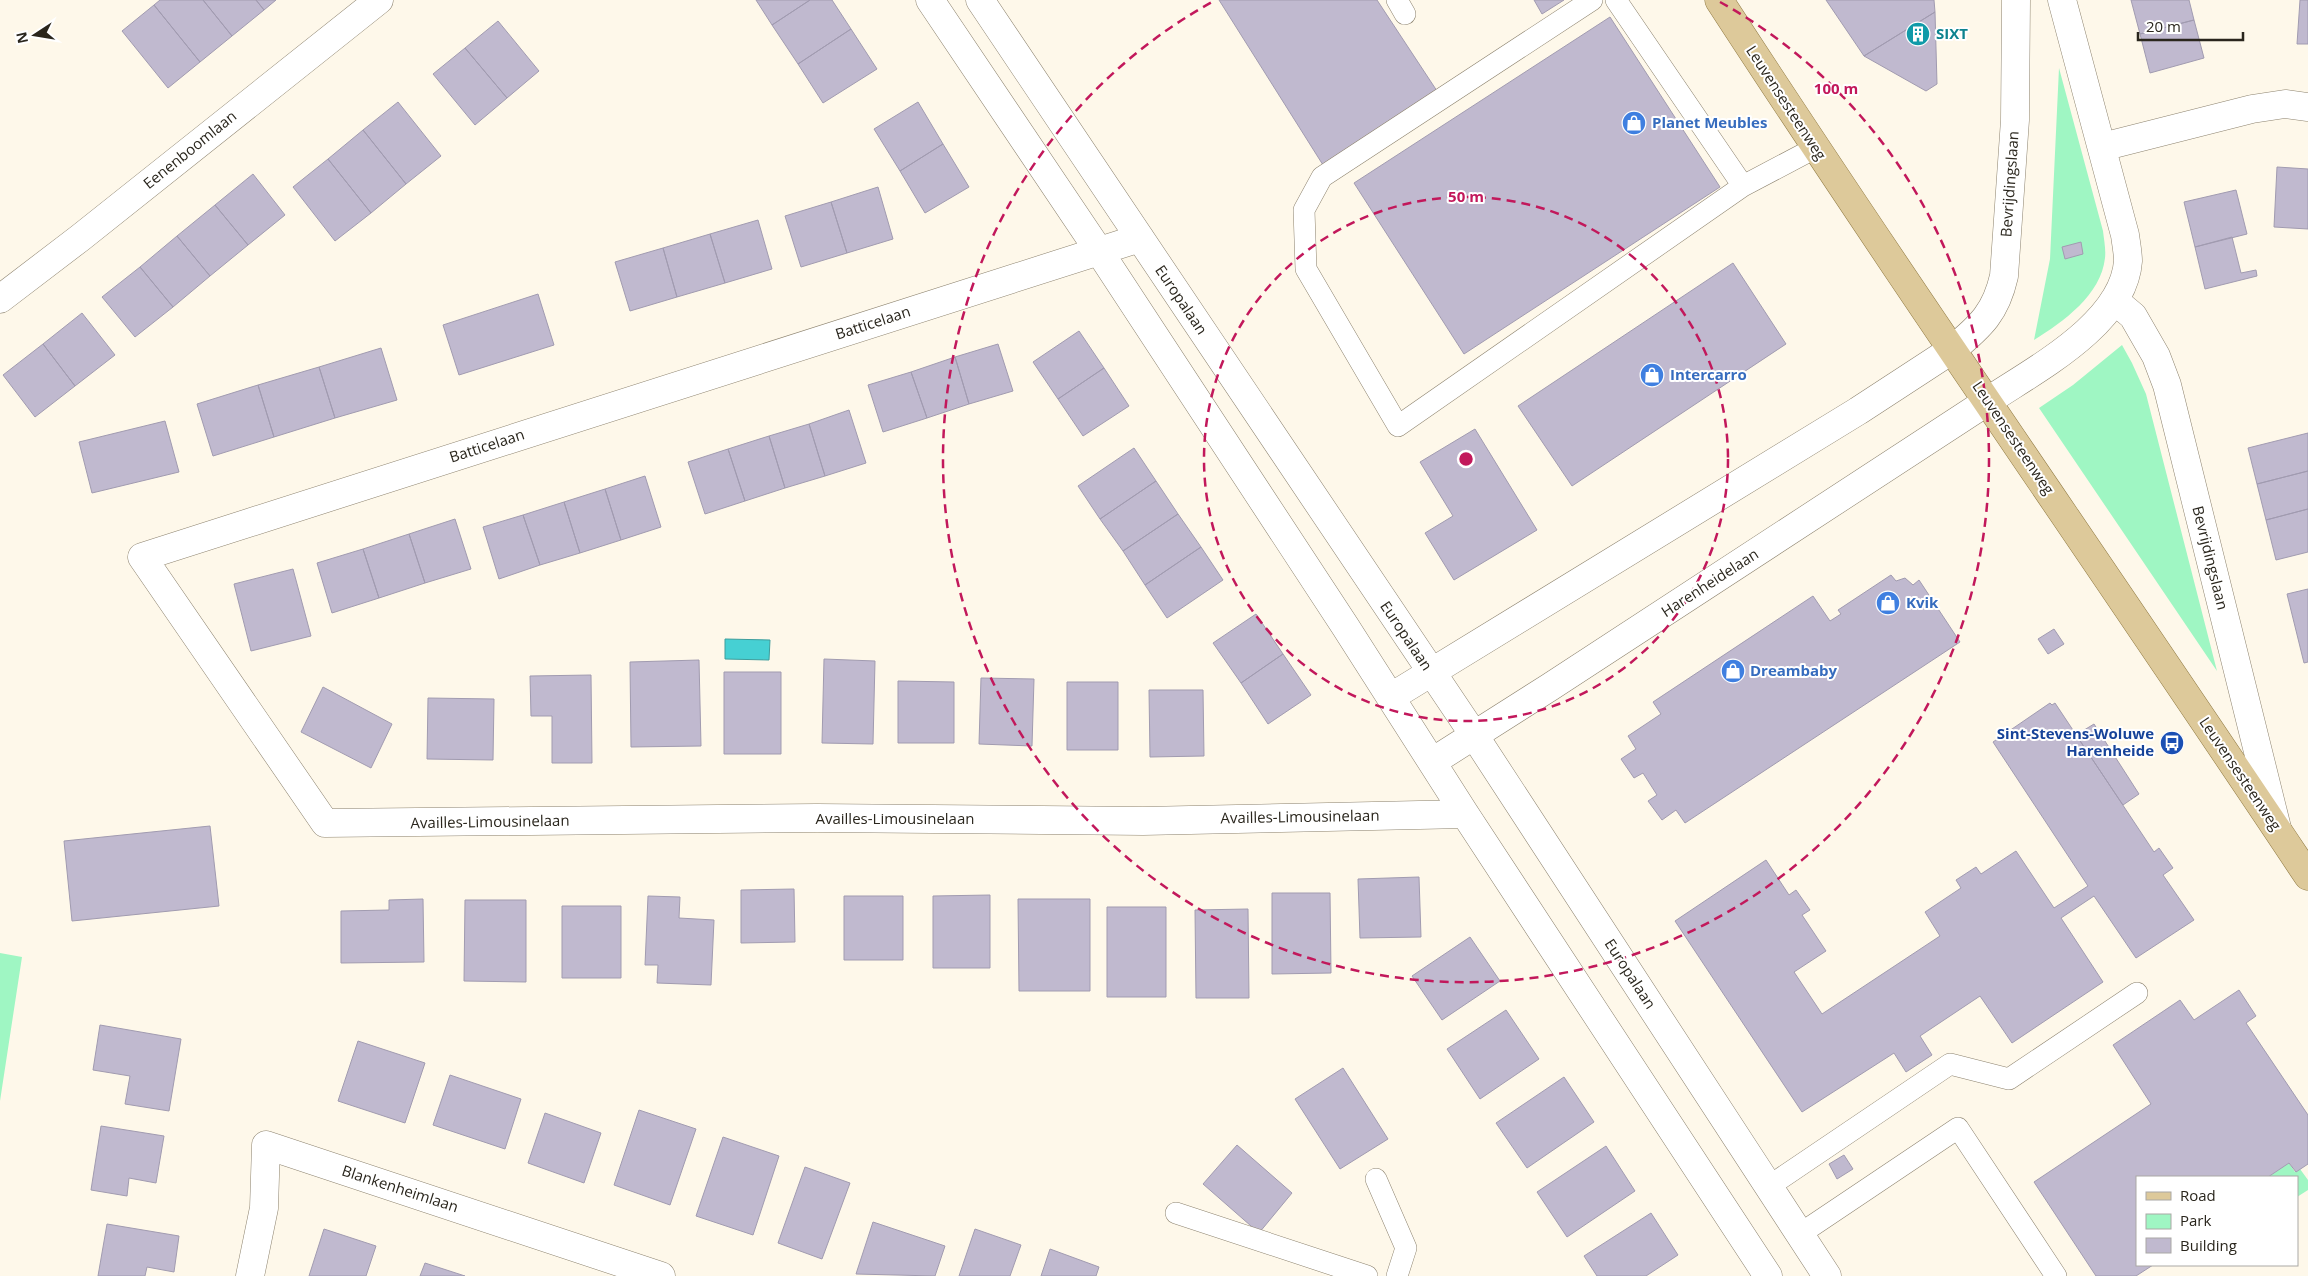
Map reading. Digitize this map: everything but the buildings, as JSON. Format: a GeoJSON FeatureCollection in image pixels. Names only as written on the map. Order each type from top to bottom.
{"type":"FeatureCollection","features":[{"type":"Feature","properties":{"kind":"main road","name":"Leuvensesteenweg"},"geometry":{"type":"LineString","coordinates":[[1719,0],[1878,243],[1953,349],[2308,876]]}},
{"type":"Feature","properties":{"kind":"street","name":"Eenenboomlaan"},"geometry":{"type":"LineString","coordinates":[[0,299],[88,232],[379,0]]}},
{"type":"Feature","properties":{"kind":"street"},"geometry":{"type":"LineString","coordinates":[[930,0],[1099,251],[1768,1276]]}},
{"type":"Feature","properties":{"kind":"street","name":"Europalaan"},"geometry":{"type":"LineString","coordinates":[[980,0],[1474,735],[1827,1276]]}},
{"type":"Feature","properties":{"kind":"street","name":"Bevrijdingslaan"},"geometry":{"type":"LineString","coordinates":[[1953,349],[1982,325],[2000,293],[2004,276],[2015,120],[2016,0]]}},
{"type":"Feature","properties":{"kind":"street"},"geometry":{"type":"LineString","coordinates":[[1988,401],[2072,345],[2104,316],[2122,286],[2128,262],[2125,234],[2062,0]]}},
{"type":"Feature","properties":{"kind":"street"},"geometry":{"type":"LineString","coordinates":[[2102,147],[2252,109],[2284,104],[2308,108]]}},
{"type":"Feature","properties":{"kind":"street","name":"Batticelaan"},"geometry":{"type":"LineString","coordinates":[[325,823],[142,557],[1140,238]]}},
{"type":"Feature","properties":{"kind":"street","name":"Bevrijdingslaan"},"geometry":{"type":"LineString","coordinates":[[2114,300],[2133,316],[2138,323],[2156,356],[2167,385],[2278,831]]}},
{"type":"Feature","properties":{"kind":"street"},"geometry":{"type":"LineString","coordinates":[[1391,697],[1858,411],[1953,349]]}},
{"type":"Feature","properties":{"kind":"street","name":"Harenheidelaan"},"geometry":{"type":"LineString","coordinates":[[1432,762],[1988,401]]}},
{"type":"Feature","properties":{"kind":"street","name":"Availles-Limousinelaan"},"geometry":{"type":"LineString","coordinates":[[325,823],[807,818],[1143,821],[1465,814]]}},
{"type":"Feature","properties":{"kind":"street","name":"Blankenheimlaan"},"geometry":{"type":"LineString","coordinates":[[250,1276],[264,1208],[266,1144],[661,1276]]}},
{"type":"Feature","properties":{"kind":"lane"},"geometry":{"type":"LineString","coordinates":[[1592,0],[1322,177],[1304,210],[1306,269],[1398,426],[1743,186],[1815,148]]}},
{"type":"Feature","properties":{"kind":"lane"},"geometry":{"type":"LineString","coordinates":[[1616,0],[1743,186]]}},
{"type":"Feature","properties":{"kind":"lane"},"geometry":{"type":"LineString","coordinates":[[1768,1187],[1950,1064],[2009,1079],[2137,993]]}},
{"type":"Feature","properties":{"kind":"lane"},"geometry":{"type":"LineString","coordinates":[[1800,1234],[1958,1128],[2056,1276]]}},
{"type":"Feature","properties":{"kind":"lane"},"geometry":{"type":"LineString","coordinates":[[1376,1179],[1406,1248],[1397,1276]]}},
{"type":"Feature","properties":{"kind":"lane"},"geometry":{"type":"LineString","coordinates":[[1176,1213],[1367,1276]]}},
{"type":"Feature","properties":{"kind":"green space"},"geometry":{"type":"Polygon","coordinates":[[[2059,68],[2103,231],[2105,258],[2096,284],[2079,306],[2057,325],[2034,340],[2050,259],[2059,68]]]}},
{"type":"Feature","properties":{"kind":"green space"},"geometry":{"type":"Polygon","coordinates":[[[2122,345],[2146,394],[2217,671],[2039,408],[2073,385],[2122,345]]]}},
{"type":"Feature","properties":{"kind":"green space"},"geometry":{"type":"Polygon","coordinates":[[[0,953],[22,957],[0,1101],[0,953]]]}},
{"type":"Feature","properties":{"kind":"green space"},"geometry":{"type":"Polygon","coordinates":[[[2289,1163],[2295,1172],[2300,1169],[2308,1180],[2308,1190],[2298,1196],[2298,1176],[2270,1176],[2289,1163]]]}},
{"type":"Feature","properties":{"kind":"water"},"geometry":{"type":"Polygon","coordinates":[[[725,639],[770,640],[769,660],[725,659],[725,639]]]}},
{"type":"Feature","properties":{"kind":"place","name":"SIXT"},"geometry":{"type":"Point","coordinates":[1918,34]}},
{"type":"Feature","properties":{"kind":"place","name":"Planet Meubles"},"geometry":{"type":"Point","coordinates":[1634,123]}},
{"type":"Feature","properties":{"kind":"place","name":"Intercarro"},"geometry":{"type":"Point","coordinates":[1652,375]}},
{"type":"Feature","properties":{"kind":"place","name":"Kvik"},"geometry":{"type":"Point","coordinates":[1888,603]}},
{"type":"Feature","properties":{"kind":"place","name":"Dreambaby"},"geometry":{"type":"Point","coordinates":[1733,671]}},
{"type":"Feature","properties":{"kind":"place","name":"Sint-Stevens-Woluwe Harenheide"},"geometry":{"type":"Point","coordinates":[2172,743]}}]}
